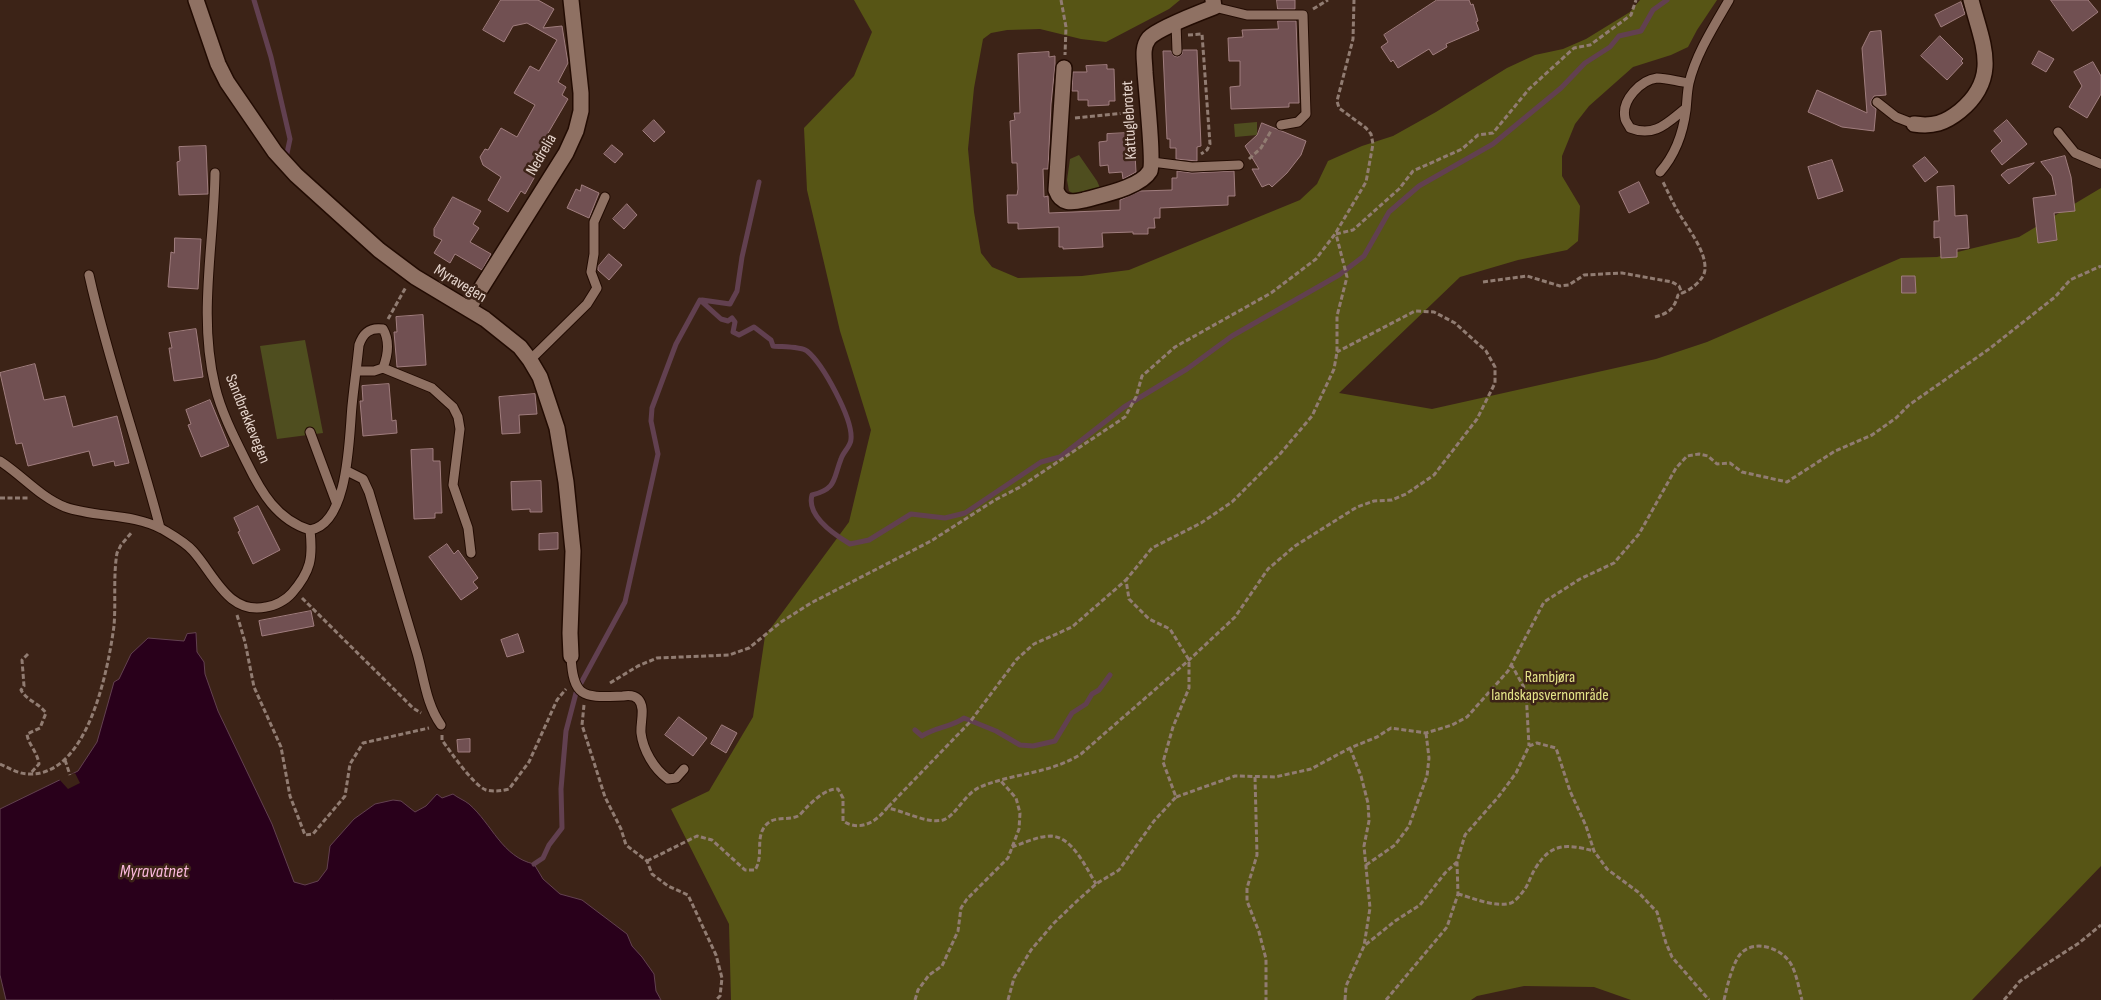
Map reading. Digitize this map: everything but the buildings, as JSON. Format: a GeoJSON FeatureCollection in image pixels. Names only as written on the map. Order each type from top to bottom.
{"type":"FeatureCollection","features":[{"type":"Feature","properties":{"kind":"street","name":"Myravegen"},"geometry":{"type":"LineString","coordinates":[[196,0],[218,64],[227,82],[275,152],[331,208],[379,250],[415,277],[500,329],[520,347],[540,377],[557,428],[566,482],[573,551],[571,656]]}},
{"type":"Feature","properties":{"kind":"street","name":"Nedrelia"},"geometry":{"type":"LineString","coordinates":[[468,309],[566,153],[576,131],[581,111],[581,93],[571,0]]}},
{"type":"Feature","properties":{"kind":"street"},"geometry":{"type":"LineString","coordinates":[[1914,124],[1927,126],[1940,124],[1954,116],[1968,104],[1979,90],[1985,77],[1984,44],[1971,0]]}},
{"type":"Feature","properties":{"kind":"street","name":"Kattuglebrotet"},"geometry":{"type":"LineString","coordinates":[[1064,68],[1056,190],[1058,197],[1073,203],[1123,188],[1142,179],[1150,171],[1152,162],[1144,48],[1149,38],[1213,4]]}},
{"type":"Feature","properties":{"kind":"lane"},"geometry":{"type":"LineString","coordinates":[[1660,172],[1676,149],[1684,124],[1689,83],[1702,51],[1729,0]]}},
{"type":"Feature","properties":{"kind":"lane"},"geometry":{"type":"LineString","coordinates":[[1213,4],[1247,16],[1304,15],[1306,114],[1298,122],[1281,125]]}},
{"type":"Feature","properties":{"kind":"lane"},"geometry":{"type":"LineString","coordinates":[[1176,23],[1176,51]]}},
{"type":"Feature","properties":{"kind":"lane"},"geometry":{"type":"LineString","coordinates":[[1686,108],[1653,131],[1641,132],[1630,128],[1624,117],[1627,103],[1634,90],[1646,82],[1658,78],[1689,83]]}},
{"type":"Feature","properties":{"kind":"lane"},"geometry":{"type":"LineString","coordinates":[[1877,102],[1896,117],[1914,124]]}},
{"type":"Feature","properties":{"kind":"lane"},"geometry":{"type":"LineString","coordinates":[[2058,132],[2075,153],[2101,164]]}},
{"type":"Feature","properties":{"kind":"lane"},"geometry":{"type":"LineString","coordinates":[[1152,162],[1187,166],[1238,165]]}},
{"type":"Feature","properties":{"kind":"lane","name":"Sandbrekkevegen"},"geometry":{"type":"LineString","coordinates":[[215,173],[215,202],[206,312],[215,388],[259,489],[284,518],[296,526],[310,530]]}},
{"type":"Feature","properties":{"kind":"lane"},"geometry":{"type":"LineString","coordinates":[[530,360],[588,304],[597,288],[591,272],[594,254],[594,222],[605,197]]}},
{"type":"Feature","properties":{"kind":"lane"},"geometry":{"type":"LineString","coordinates":[[89,275],[113,370],[144,466],[160,528]]}},
{"type":"Feature","properties":{"kind":"lane"},"geometry":{"type":"LineString","coordinates":[[0,461],[44,497],[66,507],[144,522],[160,528],[191,549],[232,601],[246,607],[262,608],[273,606],[289,596],[308,572],[311,545],[310,530],[319,528],[328,520],[336,502],[347,471],[359,345],[362,335],[375,328],[383,329],[387,338],[386,360],[383,368]]}},
{"type":"Feature","properties":{"kind":"lane"},"geometry":{"type":"LineString","coordinates":[[356,371],[374,371],[383,368],[432,388],[453,406],[458,417],[460,429],[453,485],[468,528],[471,553]]}},
{"type":"Feature","properties":{"kind":"lane"},"geometry":{"type":"LineString","coordinates":[[310,432],[336,502]]}},
{"type":"Feature","properties":{"kind":"lane"},"geometry":{"type":"LineString","coordinates":[[347,471],[363,479],[369,492],[431,708],[441,725]]}},
{"type":"Feature","properties":{"kind":"lane"},"geometry":{"type":"LineString","coordinates":[[571,656],[573,680],[578,688],[589,695],[633,696],[638,699],[642,708],[641,734],[648,754],[662,775],[668,779],[676,778],[684,769]]}},
{"type":"Feature","properties":{"kind":"path"},"geometry":{"type":"LineString","coordinates":[[1061,0],[1066,27],[1064,68]]}},
{"type":"Feature","properties":{"kind":"path"},"geometry":{"type":"LineString","coordinates":[[1304,15],[1328,0]]}},
{"type":"Feature","properties":{"kind":"path"},"geometry":{"type":"LineString","coordinates":[[716,1000],[720,996],[722,978],[716,955],[688,896],[668,886],[652,874],[647,861],[626,845],[621,829],[605,798],[582,725],[589,695],[638,666],[657,658],[729,655],[749,648],[781,622],[810,603],[931,541],[995,500],[1020,487],[1126,417],[1136,397],[1142,376],[1175,347],[1271,292],[1316,259],[1335,234],[1366,182],[1374,144],[1371,134],[1366,128],[1339,108],[1337,101],[1353,39],[1354,0]]}},
{"type":"Feature","properties":{"kind":"path"},"geometry":{"type":"LineString","coordinates":[[1335,234],[1353,230],[1399,189],[1412,172],[1462,149],[1478,136],[1493,133],[1529,89],[1574,48],[1590,45],[1630,15],[1636,0]]}},
{"type":"Feature","properties":{"kind":"path"},"geometry":{"type":"LineString","coordinates":[[1186,35],[1202,34],[1210,144],[1207,150],[1188,160],[1187,166]]}},
{"type":"Feature","properties":{"kind":"path"},"geometry":{"type":"LineString","coordinates":[[1062,119],[1147,111]]}},
{"type":"Feature","properties":{"kind":"path"},"geometry":{"type":"LineString","coordinates":[[1248,160],[1261,148],[1273,127],[1281,125]]}},
{"type":"Feature","properties":{"kind":"path"},"geometry":{"type":"LineString","coordinates":[[1656,317],[1673,309],[1678,295],[1689,291],[1703,277],[1706,270],[1704,258],[1696,240],[1677,210],[1660,172]]}},
{"type":"Feature","properties":{"kind":"path"},"geometry":{"type":"LineString","coordinates":[[647,861],[697,836],[712,840],[745,870],[755,870],[760,862],[761,834],[766,824],[778,818],[798,816],[810,803],[832,788],[838,789],[843,798],[842,821],[851,826],[864,825],[878,818],[970,722],[1017,659],[1034,644],[1072,627],[1126,580],[1152,548],[1201,523],[1232,502],[1280,454],[1312,416],[1334,369],[1337,352],[1337,316],[1347,277],[1335,234]]}},
{"type":"Feature","properties":{"kind":"path"},"geometry":{"type":"LineString","coordinates":[[1008,1000],[1014,978],[1031,950],[1054,923],[1096,884],[1120,870],[1154,821],[1176,797],[1234,776],[1275,777],[1311,769],[1391,728],[1426,732],[1452,725],[1467,717],[1508,671],[1544,602],[1580,579],[1614,563],[1639,534],[1676,468],[1688,456],[1699,454],[1708,456],[1717,464],[1730,463],[1742,472],[1787,482],[1835,451],[1872,435],[1888,424],[1909,406],[2037,312],[2055,297],[2070,280],[2101,266]]}},
{"type":"Feature","properties":{"kind":"path"},"geometry":{"type":"LineString","coordinates":[[1484,282],[1527,276],[1560,286],[1570,285],[1584,275],[1622,273],[1672,282],[1679,286],[1682,293]]}},
{"type":"Feature","properties":{"kind":"path"},"geometry":{"type":"LineString","coordinates":[[383,329],[407,285],[415,277]]}},
{"type":"Feature","properties":{"kind":"path"},"geometry":{"type":"LineString","coordinates":[[888,808],[903,810],[929,821],[945,819],[967,794],[978,788],[1000,780],[1049,769],[1068,762],[1081,754],[1235,617],[1268,569],[1295,546],[1357,507],[1374,501],[1392,500],[1406,494],[1434,475],[1477,419],[1495,383],[1495,367],[1486,351],[1455,324],[1434,312],[1415,311],[1337,352]]}},
{"type":"Feature","properties":{"kind":"path"},"geometry":{"type":"LineString","coordinates":[[0,498],[7,500],[44,497]]}},
{"type":"Feature","properties":{"kind":"path"},"geometry":{"type":"LineString","coordinates":[[0,764],[18,772],[30,774],[54,768],[65,760],[87,727],[100,690],[114,626],[117,553],[128,535],[144,522]]}},
{"type":"Feature","properties":{"kind":"path"},"geometry":{"type":"LineString","coordinates":[[1126,580],[1129,599],[1149,619],[1170,629],[1188,660],[1189,688],[1173,727],[1164,762],[1176,797]]}},
{"type":"Feature","properties":{"kind":"path"},"geometry":{"type":"LineString","coordinates":[[232,601],[245,642],[254,687],[281,747],[290,796],[305,835],[313,834],[345,796],[350,764],[362,743],[441,725]]}},
{"type":"Feature","properties":{"kind":"path"},"geometry":{"type":"LineString","coordinates":[[28,654],[22,660],[24,686],[22,690],[24,697],[43,708],[46,713],[40,728],[26,734],[27,740],[34,747],[39,764],[30,774]]}},
{"type":"Feature","properties":{"kind":"path"},"geometry":{"type":"LineString","coordinates":[[1386,1000],[1447,927],[1458,894],[1457,862],[1465,835],[1499,796],[1516,772],[1529,746],[1526,692],[1512,664]]}},
{"type":"Feature","properties":{"kind":"path"},"geometry":{"type":"LineString","coordinates":[[1366,865],[1395,845],[1408,826],[1427,776],[1429,758],[1426,732]]}},
{"type":"Feature","properties":{"kind":"path"},"geometry":{"type":"LineString","coordinates":[[1529,746],[1537,743],[1556,748],[1570,791],[1586,826],[1594,851],[1607,870],[1638,892],[1657,912],[1672,957],[1709,1000]]}},
{"type":"Feature","properties":{"kind":"path"},"geometry":{"type":"LineString","coordinates":[[1345,1000],[1346,986],[1364,946],[1370,908],[1364,846],[1369,821],[1368,803],[1361,776],[1350,748]]}},
{"type":"Feature","properties":{"kind":"path"},"geometry":{"type":"LineString","coordinates":[[65,760],[70,775]]}},
{"type":"Feature","properties":{"kind":"path"},"geometry":{"type":"LineString","coordinates":[[1255,777],[1257,855],[1247,888],[1247,901],[1259,932],[1266,959],[1266,1000]]}},
{"type":"Feature","properties":{"kind":"path"},"geometry":{"type":"LineString","coordinates":[[915,1000],[918,990],[928,975],[942,966],[958,931],[961,908],[967,899],[1008,858],[1019,829],[1020,812],[1016,798],[1000,780]]}},
{"type":"Feature","properties":{"kind":"path"},"geometry":{"type":"LineString","coordinates":[[1012,847],[1051,836],[1064,840],[1072,848],[1096,884]]}},
{"type":"Feature","properties":{"kind":"path"},"geometry":{"type":"LineString","coordinates":[[1458,894],[1497,904],[1511,903],[1520,896],[1534,870],[1546,854],[1555,848],[1572,845],[1594,851]]}},
{"type":"Feature","properties":{"kind":"path"},"geometry":{"type":"LineString","coordinates":[[1364,946],[1395,921],[1420,905],[1445,873],[1457,862]]}},
{"type":"Feature","properties":{"kind":"path"},"geometry":{"type":"LineString","coordinates":[[2004,1000],[2020,981],[2079,943],[2101,925]]}},
{"type":"Feature","properties":{"kind":"path"},"geometry":{"type":"LineString","coordinates":[[1724,1000],[1738,958],[1745,951],[1753,947],[1768,946],[1781,953],[1792,965],[1802,1000]]}},
{"type":"Feature","properties":{"kind":"shaded area"},"geometry":{"type":"Polygon","coordinates":[[[1257,122],[1257,135],[1235,137],[1234,124],[1257,122]]]}},
{"type":"Feature","properties":{"kind":"shaded area"},"geometry":{"type":"Polygon","coordinates":[[[1079,155],[1101,190],[1074,194],[1069,191],[1067,180],[1070,159],[1079,155]]]}},
{"type":"Feature","properties":{"kind":"shaded area"},"geometry":{"type":"Polygon","coordinates":[[[305,340],[323,433],[277,439],[260,346],[305,340]]]}},
{"type":"Feature","properties":{"kind":"green space","name":"Rambjøra landskapsvernområde"},"geometry":{"type":"Polygon","coordinates":[[[854,0],[1180,0],[1169,9],[1106,42],[1081,39],[1040,29],[1007,30],[991,33],[983,39],[974,88],[968,149],[974,212],[981,253],[992,267],[1018,278],[1082,276],[1129,270],[1300,200],[1317,184],[1328,161],[1362,146],[1393,136],[1507,68],[1535,55],[1563,49],[1586,39],[1630,12],[1640,0],[1717,0],[1688,47],[1671,55],[1633,67],[1589,106],[1575,124],[1562,156],[1562,176],[1580,206],[1578,241],[1567,250],[1518,260],[1460,277],[1339,393],[1432,409],[1656,359],[1707,342],[1901,258],[1937,257],[2019,237],[2101,188],[2101,866],[1972,1000],[1631,1000],[1594,987],[1524,986],[1477,996],[1471,1000],[731,1000],[729,924],[671,809],[709,791],[753,717],[765,636],[849,522],[871,430],[840,331],[807,190],[804,128],[854,76],[872,32],[854,0]]]}},
{"type":"Feature","properties":{"kind":"water","name":"Myravatnet"},"geometry":{"type":"Polygon","coordinates":[[[196,633],[197,652],[204,662],[205,674],[218,711],[272,824],[294,882],[305,885],[318,881],[327,869],[330,846],[354,819],[375,804],[393,800],[401,801],[415,812],[426,806],[437,794],[442,798],[453,794],[469,804],[477,812],[505,847],[523,860],[534,864],[543,879],[560,894],[582,900],[627,934],[632,946],[654,974],[656,991],[661,1000],[6,1000],[0,975],[0,809],[78,771],[97,742],[114,682],[119,679],[131,654],[148,638],[184,641],[187,634],[196,633]]]}},
{"type":"Feature","properties":{"kind":"pier"},"geometry":{"type":"Polygon","coordinates":[[[75,773],[80,783],[68,789],[58,778],[75,773]]]}},
{"type":"Feature","properties":{"kind":"waterway"},"geometry":{"type":"LineString","coordinates":[[254,0],[271,57],[290,139],[286,158]]}},
{"type":"Feature","properties":{"kind":"waterway"},"geometry":{"type":"LineString","coordinates":[[581,683],[625,602],[658,454],[651,421],[652,408],[676,344],[700,300],[721,319],[728,321],[732,318],[735,322],[733,332],[739,335],[754,327],[771,340],[773,346],[796,347],[807,351],[821,367],[836,392],[850,430],[850,444],[842,456],[833,482],[826,490],[812,495],[811,503],[817,517],[837,536],[850,544],[869,540],[911,514],[945,518],[965,513],[1041,462],[1060,457],[1124,407],[1187,369],[1232,336],[1339,275],[1364,256],[1389,212],[1419,186],[1493,144],[1561,88],[1585,63],[1610,47],[1619,36],[1641,31],[1653,10],[1667,0]]}},
{"type":"Feature","properties":{"kind":"waterway"},"geometry":{"type":"LineString","coordinates":[[702,300],[730,304],[737,291],[742,257],[759,182]]}},
{"type":"Feature","properties":{"kind":"waterway"},"geometry":{"type":"LineString","coordinates":[[915,730],[922,736],[964,718],[996,731],[1020,745],[1033,746],[1055,741],[1072,713],[1086,704],[1092,694],[1099,690],[1110,675]]}},
{"type":"Feature","properties":{"kind":"waterway"},"geometry":{"type":"LineString","coordinates":[[534,864],[543,858],[549,845],[562,828],[561,789],[566,731],[576,693]]}}]}
